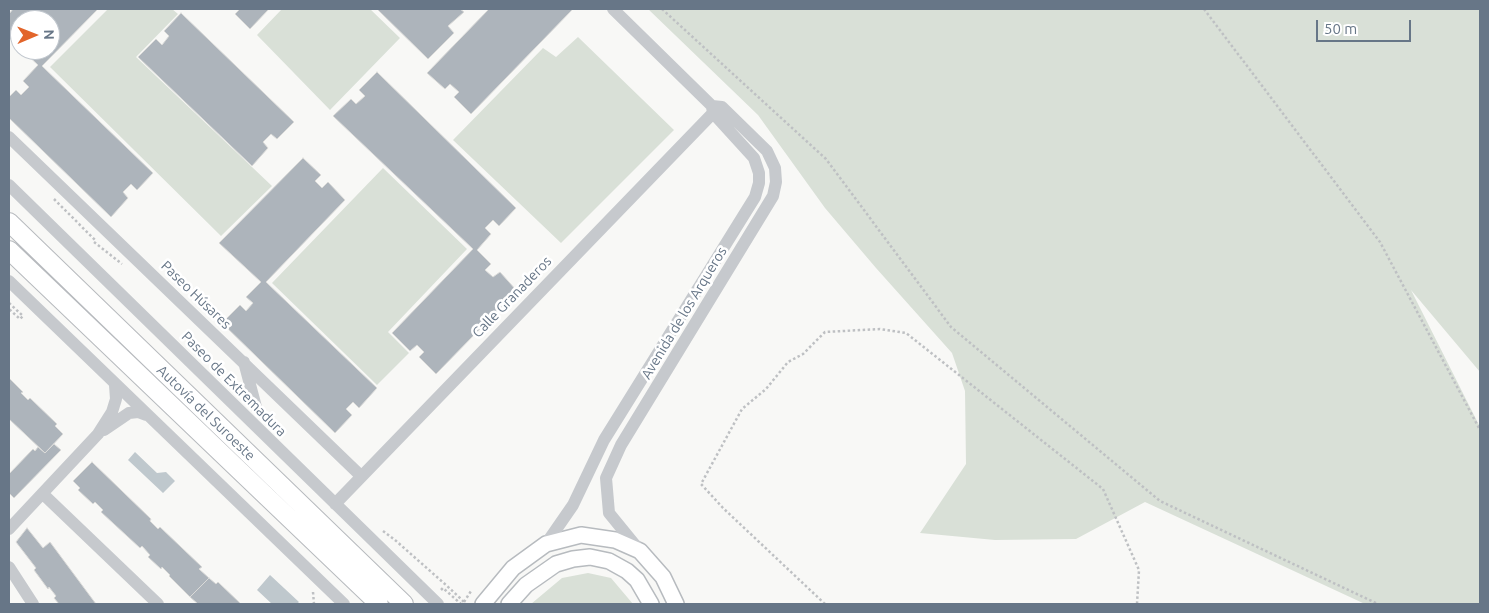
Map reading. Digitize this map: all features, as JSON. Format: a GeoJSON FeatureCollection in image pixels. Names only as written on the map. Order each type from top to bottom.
{"type":"FeatureCollection","features":[{"type":"Feature","properties":{"kind":"highway","name":"Autovía del Suroeste"},"geometry":{"type":"LineString","coordinates":[[9,222],[404,604]]}},
{"type":"Feature","properties":{"kind":"highway","name":"Autovía del Suroeste"},"geometry":{"type":"LineString","coordinates":[[9,250],[379,604]]}},
{"type":"Feature","properties":{"kind":"main road"},"geometry":{"type":"LineString","coordinates":[[483,604],[513,568],[546,544],[581,535],[614,540],[640,551],[663,577],[676,604]]}},
{"type":"Feature","properties":{"kind":"main road"},"geometry":{"type":"LineString","coordinates":[[509,604],[526,585],[556,564],[572,559],[590,557],[609,561],[627,571],[637,580],[651,604]]}},
{"type":"Feature","properties":{"kind":"street","name":"Avenida de los Arqueros"},"geometry":{"type":"LineString","coordinates":[[546,544],[573,505],[604,440],[755,197],[759,183],[759,172],[754,158],[713,110],[612,9]]}},
{"type":"Feature","properties":{"kind":"street","name":"Avenida de los Arqueros"},"geometry":{"type":"LineString","coordinates":[[640,551],[609,513],[606,478],[621,445],[773,196],[776,182],[775,168],[767,151],[722,107],[713,110]]}},
{"type":"Feature","properties":{"kind":"street","name":"Calle Granaderos"},"geometry":{"type":"LineString","coordinates":[[335,504],[713,110]]}},
{"type":"Feature","properties":{"kind":"street","name":"Paseo Húsares"},"geometry":{"type":"LineString","coordinates":[[9,137],[361,476]]}},
{"type":"Feature","properties":{"kind":"street","name":"Paseo de Extremadura"},"geometry":{"type":"LineString","coordinates":[[9,185],[335,504],[441,600]]}},
{"type":"Feature","properties":{"kind":"street"},"geometry":{"type":"LineString","coordinates":[[9,281],[344,604]]}},
{"type":"Feature","properties":{"kind":"street"},"geometry":{"type":"LineString","coordinates":[[244,362],[256,407]]}},
{"type":"Feature","properties":{"kind":"street"},"geometry":{"type":"LineString","coordinates":[[9,529],[98,434],[112,412],[116,399],[115,385]]}},
{"type":"Feature","properties":{"kind":"street"},"geometry":{"type":"LineString","coordinates":[[98,434],[129,413],[138,412],[147,415]]}},
{"type":"Feature","properties":{"kind":"street"},"geometry":{"type":"LineString","coordinates":[[43,494],[158,604]]}},
{"type":"Feature","properties":{"kind":"street"},"geometry":{"type":"LineString","coordinates":[[9,567],[33,604]]}},
{"type":"Feature","properties":{"kind":"path"},"geometry":{"type":"LineString","coordinates":[[662,9],[826,160],[951,327],[1160,501],[1378,604]]}},
{"type":"Feature","properties":{"kind":"path"},"geometry":{"type":"LineString","coordinates":[[1204,9],[1380,242],[1480,430]]}},
{"type":"Feature","properties":{"kind":"path"},"geometry":{"type":"LineString","coordinates":[[9,303],[23,316],[20,319],[9,309]]}},
{"type":"Feature","properties":{"kind":"path"},"geometry":{"type":"LineString","coordinates":[[825,604],[723,508],[701,484],[742,409],[766,389],[788,362],[803,354],[825,332],[880,329],[906,333],[1103,489],[1139,570],[1137,604]]}},
{"type":"Feature","properties":{"kind":"path"},"geometry":{"type":"LineString","coordinates":[[379,530],[395,540],[463,604]]}},
{"type":"Feature","properties":{"kind":"path"},"geometry":{"type":"LineString","coordinates":[[312,585],[314,604]]}},
{"type":"Feature","properties":{"kind":"path"},"geometry":{"type":"LineString","coordinates":[[441,600],[438,590],[443,588],[463,604]]}},
{"type":"Feature","properties":{"kind":"path"},"geometry":{"type":"LineString","coordinates":[[463,604],[471,591]]}},
{"type":"Feature","properties":{"kind":"shaded area"},"geometry":{"type":"Polygon","coordinates":[[[108,9],[172,9],[178,14],[136,57],[272,186],[221,236],[50,67],[57,60],[60,60],[60,57],[108,9]]]}},
{"type":"Feature","properties":{"kind":"shaded area"},"geometry":{"type":"Polygon","coordinates":[[[282,9],[370,9],[400,38],[330,110],[257,35],[282,9]]]}},
{"type":"Feature","properties":{"kind":"shaded area"},"geometry":{"type":"Polygon","coordinates":[[[648,9],[1480,9],[1480,372],[1411,290],[1480,427],[1480,604],[1365,604],[1145,502],[1076,539],[995,540],[920,533],[966,464],[965,391],[952,353],[825,208],[758,115],[648,9]]]}},
{"type":"Feature","properties":{"kind":"shaded area"},"geometry":{"type":"Polygon","coordinates":[[[578,37],[674,130],[561,243],[453,140],[543,48],[556,57],[578,37]]]}},
{"type":"Feature","properties":{"kind":"shaded area"},"geometry":{"type":"Polygon","coordinates":[[[383,168],[467,249],[388,332],[409,353],[377,385],[272,283],[383,168]]]}},
{"type":"Feature","properties":{"kind":"shaded area"},"geometry":{"type":"Polygon","coordinates":[[[135,452],[157,473],[166,472],[175,481],[163,493],[128,460],[135,452]]]}},
{"type":"Feature","properties":{"kind":"shaded area"},"geometry":{"type":"Polygon","coordinates":[[[588,573],[611,578],[633,604],[531,604],[562,578],[588,573]]]}},
{"type":"Feature","properties":{"kind":"shaded area"},"geometry":{"type":"Polygon","coordinates":[[[270,575],[299,602],[297,604],[272,604],[257,590],[270,575]]]}},
{"type":"Feature","properties":{"kind":"building"},"geometry":{"type":"Polygon","coordinates":[[[98,9],[60,48],[60,10],[12,10],[98,9]]]}},
{"type":"Feature","properties":{"kind":"building"},"geometry":{"type":"Polygon","coordinates":[[[240,9],[269,9],[250,29],[235,14],[240,9]]]}},
{"type":"Feature","properties":{"kind":"building"},"geometry":{"type":"Polygon","coordinates":[[[377,9],[460,9],[464,12],[448,26],[454,33],[428,59],[377,9]]]}},
{"type":"Feature","properties":{"kind":"building"},"geometry":{"type":"Polygon","coordinates":[[[489,9],[573,9],[471,114],[454,97],[459,92],[450,84],[445,89],[427,73],[489,9]]]}},
{"type":"Feature","properties":{"kind":"building"},"geometry":{"type":"Polygon","coordinates":[[[10,13],[10,39],[9,38],[10,13]]]}},
{"type":"Feature","properties":{"kind":"building"},"geometry":{"type":"Polygon","coordinates":[[[181,13],[294,122],[277,139],[271,134],[263,142],[268,148],[252,166],[138,57],[156,39],[162,45],[169,36],[164,31],[181,13]]]}},
{"type":"Feature","properties":{"kind":"building"},"geometry":{"type":"Polygon","coordinates":[[[33,60],[48,60],[42,66],[153,173],[137,190],[131,184],[123,192],[128,198],[111,217],[9,118],[9,97],[16,90],[21,95],[29,87],[23,81],[38,65],[33,60]]]}},
{"type":"Feature","properties":{"kind":"building"},"geometry":{"type":"Polygon","coordinates":[[[377,72],[516,208],[499,226],[493,220],[485,228],[491,234],[477,250],[491,264],[485,270],[493,277],[500,272],[517,291],[436,374],[419,357],[424,352],[417,345],[410,351],[392,333],[473,249],[333,116],[351,99],[356,104],[365,96],[359,90],[377,72]]]}},
{"type":"Feature","properties":{"kind":"building"},"geometry":{"type":"Polygon","coordinates":[[[303,158],[321,175],[315,181],[322,188],[328,182],[345,200],[266,282],[377,388],[359,408],[353,402],[346,409],[352,415],[335,433],[222,323],[240,305],[246,311],[253,303],[246,297],[261,282],[219,243],[303,158]]]}},
{"type":"Feature","properties":{"kind":"building"},"geometry":{"type":"Polygon","coordinates":[[[9,378],[28,400],[30,398],[57,424],[55,426],[63,434],[45,453],[9,419],[9,378]]]}},
{"type":"Feature","properties":{"kind":"building"},"geometry":{"type":"Polygon","coordinates":[[[54,444],[61,450],[14,498],[9,493],[9,474],[33,449],[35,451],[38,447],[45,453],[54,444]]]}},
{"type":"Feature","properties":{"kind":"building"},"geometry":{"type":"Polygon","coordinates":[[[92,462],[151,519],[150,521],[158,529],[160,527],[202,567],[199,569],[209,578],[190,597],[162,567],[161,569],[148,557],[150,555],[142,546],[140,548],[101,512],[103,510],[95,502],[93,504],[78,490],[80,488],[73,481],[92,462]]]}},
{"type":"Feature","properties":{"kind":"building"},"geometry":{"type":"Polygon","coordinates":[[[27,528],[43,548],[50,542],[96,604],[59,604],[54,598],[56,596],[49,587],[48,589],[34,570],[36,568],[16,542],[27,528]]]}},
{"type":"Feature","properties":{"kind":"building"},"geometry":{"type":"Polygon","coordinates":[[[209,578],[216,584],[218,582],[241,604],[198,604],[190,597],[209,578]]]}}]}
